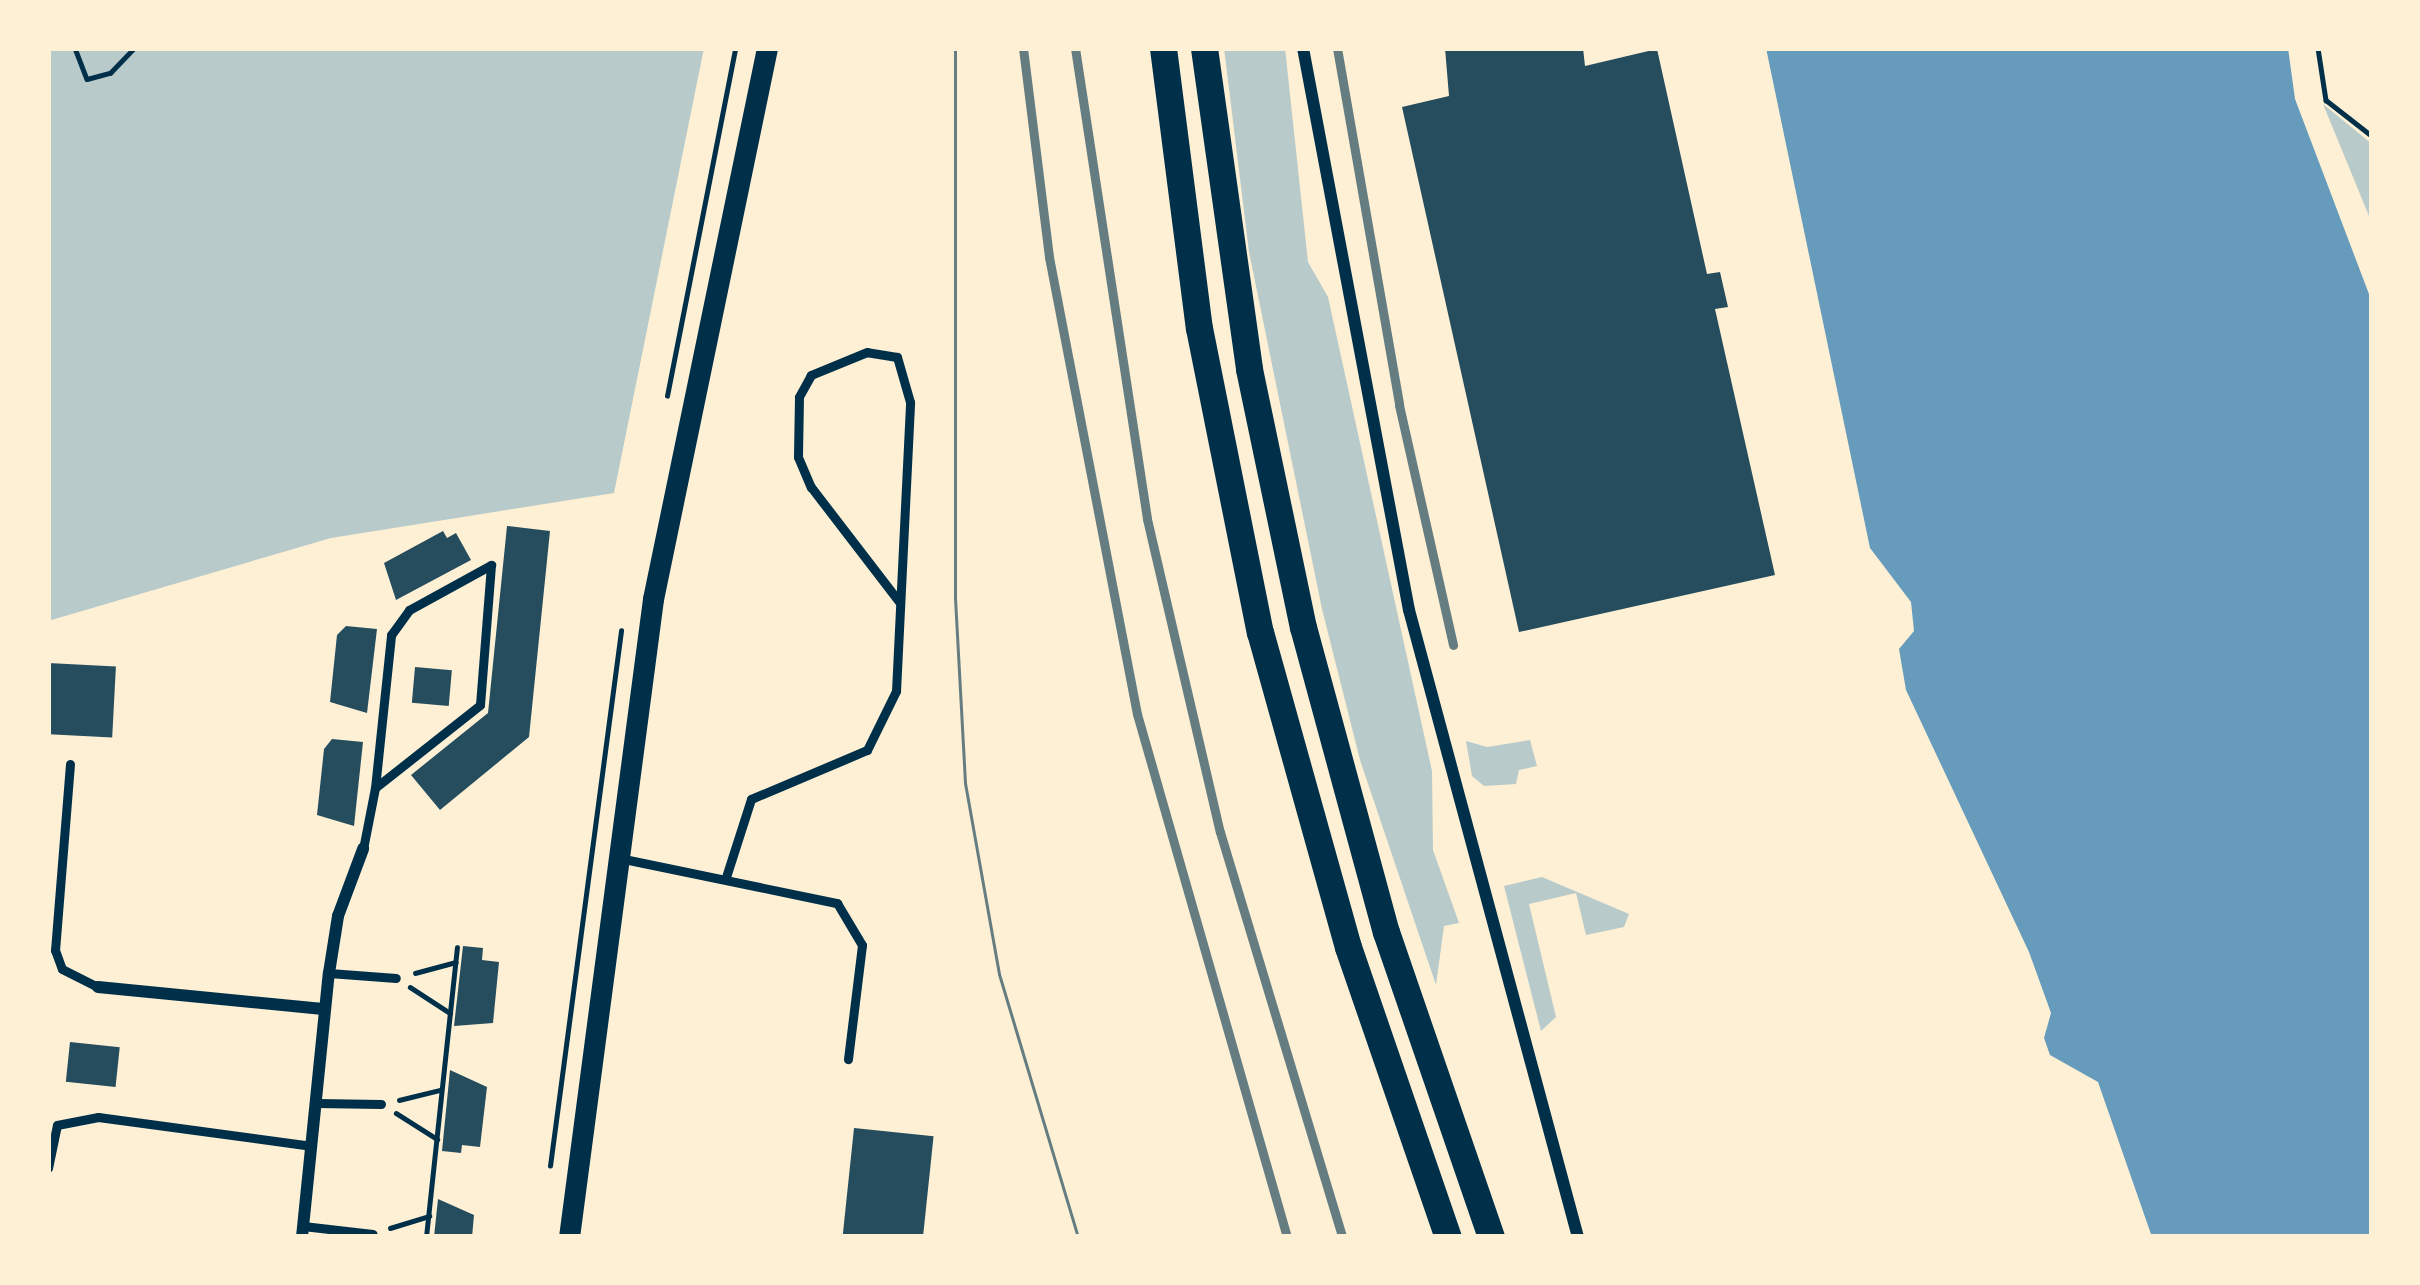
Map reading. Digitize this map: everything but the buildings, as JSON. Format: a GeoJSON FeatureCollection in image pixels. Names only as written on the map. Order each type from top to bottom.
{"type":"FeatureCollection","features":[{"type":"Feature","properties":{"kind":"highway"},"geometry":{"type":"LineString","coordinates":[[1163,48],[1199,328],[1260,632],[1348,946],[1448,1237]]}},
{"type":"Feature","properties":{"kind":"highway"},"geometry":{"type":"LineString","coordinates":[[1204,48],[1249,369],[1303,627],[1386,932],[1491,1237]]}},
{"type":"Feature","properties":{"kind":"street"},"geometry":{"type":"LineString","coordinates":[[569,1237],[614,857],[653,599],[767,48]]}},
{"type":"Feature","properties":{"kind":"street"},"geometry":{"type":"LineString","coordinates":[[1303,48],[1409,610],[1578,1237]]}},
{"type":"Feature","properties":{"kind":"street"},"geometry":{"type":"LineString","coordinates":[[302,1232],[328,973],[338,916],[363,849]]}},
{"type":"Feature","properties":{"kind":"street"},"geometry":{"type":"LineString","coordinates":[[98,987],[323,1009]]}},
{"type":"Feature","properties":{"kind":"lane"},"geometry":{"type":"LineString","coordinates":[[726,878],[751,799],[841,766],[883,727],[896,691],[900,603],[908,376],[897,357],[867,352],[811,375],[799,397],[798,457],[811,487],[900,603]]}},
{"type":"Feature","properties":{"kind":"lane"},"geometry":{"type":"LineString","coordinates":[[363,849],[375,788],[391,635],[409,610],[491,565],[480,705],[375,788]]}},
{"type":"Feature","properties":{"kind":"lane"},"geometry":{"type":"LineString","coordinates":[[70,764],[55,950],[62,970],[98,987]]}},
{"type":"Feature","properties":{"kind":"lane"},"geometry":{"type":"LineString","coordinates":[[614,857],[837,904],[856,924],[862,945],[848,1059]]}},
{"type":"Feature","properties":{"kind":"lane"},"geometry":{"type":"LineString","coordinates":[[328,973],[396,978]]}},
{"type":"Feature","properties":{"kind":"lane"},"geometry":{"type":"LineString","coordinates":[[317,1103],[381,1104]]}},
{"type":"Feature","properties":{"kind":"lane"},"geometry":{"type":"LineString","coordinates":[[48,1168],[57,1125],[98,1117],[312,1146]]}},
{"type":"Feature","properties":{"kind":"lane"},"geometry":{"type":"LineString","coordinates":[[302,1232],[373,1234]]}},
{"type":"Feature","properties":{"kind":"path"},"geometry":{"type":"LineString","coordinates":[[75,48],[87,79],[110,73],[134,48]]}},
{"type":"Feature","properties":{"kind":"path"},"geometry":{"type":"LineString","coordinates":[[2318,48],[2326,100],[2372,136]]}},
{"type":"Feature","properties":{"kind":"path"},"geometry":{"type":"LineString","coordinates":[[426,1237],[457,948]]}},
{"type":"Feature","properties":{"kind":"path"},"geometry":{"type":"LineString","coordinates":[[396,978],[456,962]]}},
{"type":"Feature","properties":{"kind":"path"},"geometry":{"type":"LineString","coordinates":[[396,978],[450,1013]]}},
{"type":"Feature","properties":{"kind":"path"},"geometry":{"type":"LineString","coordinates":[[381,1104],[442,1090]]}},
{"type":"Feature","properties":{"kind":"path"},"geometry":{"type":"LineString","coordinates":[[381,1104],[437,1139]]}},
{"type":"Feature","properties":{"kind":"path"},"geometry":{"type":"LineString","coordinates":[[373,1234],[429,1216]]}},
{"type":"Feature","properties":{"kind":"shaded area"},"geometry":{"type":"Polygon","coordinates":[[[48,48],[704,48],[614,493],[331,538],[48,621],[48,48]]]}},
{"type":"Feature","properties":{"kind":"shaded area"},"geometry":{"type":"Polygon","coordinates":[[[1224,48],[1285,48],[1308,262],[1328,297],[1432,771],[1433,850],[1459,923],[1444,926],[1436,985],[1360,760],[1322,609],[1249,252],[1224,48]]]}},
{"type":"Feature","properties":{"kind":"shaded area"},"geometry":{"type":"Polygon","coordinates":[[[2323,104],[2372,144],[2372,218],[2369,216],[2323,104]]]}},
{"type":"Feature","properties":{"kind":"shaded area"},"geometry":{"type":"Polygon","coordinates":[[[1530,740],[1537,766],[1519,770],[1516,784],[1484,786],[1472,776],[1466,741],[1487,747],[1530,740]]]}},
{"type":"Feature","properties":{"kind":"shaded area"},"geometry":{"type":"Polygon","coordinates":[[[1542,877],[1629,914],[1624,927],[1586,935],[1576,893],[1529,904],[1556,1017],[1541,1031],[1504,886],[1542,877]]]}},
{"type":"Feature","properties":{"kind":"water"},"geometry":{"type":"Polygon","coordinates":[[[1766,48],[2288,48],[2295,99],[2372,302],[2372,1237],[2152,1237],[2098,1082],[2050,1055],[2044,1038],[2051,1013],[2029,952],[1906,690],[1899,649],[1914,631],[1911,602],[1870,548],[1766,48]]]}},
{"type":"Feature","properties":{"kind":"tram line"},"geometry":{"type":"LineString","coordinates":[[955,48],[955,598],[965,783],[999,974],[1078,1237]]}},
{"type":"Feature","properties":{"kind":"railway"},"geometry":{"type":"LineString","coordinates":[[1023,48],[1049,257],[1137,714],[1287,1237]]}},
{"type":"Feature","properties":{"kind":"railway"},"geometry":{"type":"LineString","coordinates":[[1075,48],[1147,519],[1220,832],[1342,1237]]}},
{"type":"Feature","properties":{"kind":"railway"},"geometry":{"type":"LineString","coordinates":[[1337,48],[1399,405],[1453,645]]}}]}
